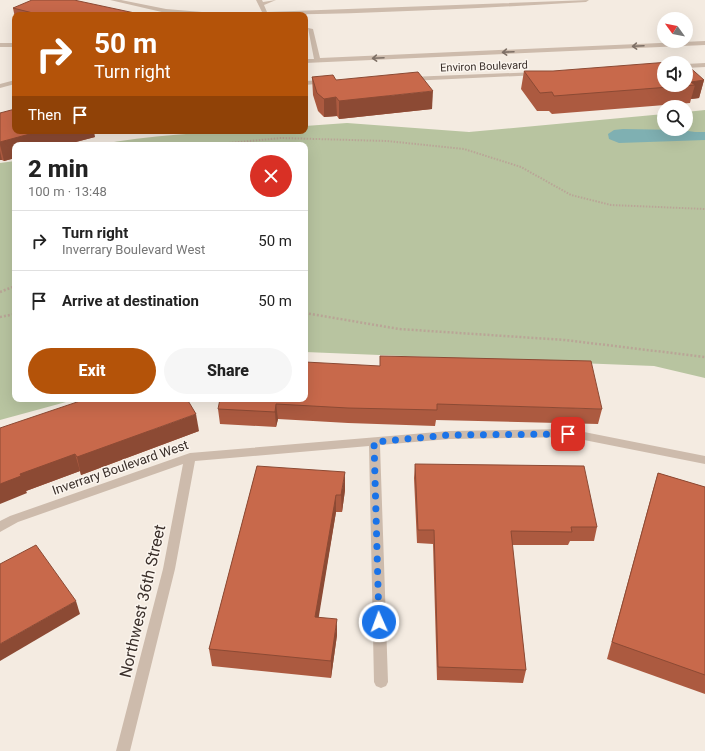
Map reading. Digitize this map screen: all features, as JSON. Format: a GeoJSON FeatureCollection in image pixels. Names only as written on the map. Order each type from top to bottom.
{"type":"FeatureCollection","features":[{"type":"Feature","properties":{"kind":"street"},"geometry":{"type":"LineString","coordinates":[[113,0],[176,12]]}},
{"type":"Feature","properties":{"kind":"street"},"geometry":{"type":"LineString","coordinates":[[265,12],[260,2],[273,0]]}},
{"type":"Feature","properties":{"kind":"street"},"geometry":{"type":"LineString","coordinates":[[476,0],[488,6]]}},
{"type":"Feature","properties":{"kind":"street"},"geometry":{"type":"LineString","coordinates":[[308,13],[488,6],[504,2],[586,0]]}},
{"type":"Feature","properties":{"kind":"street"},"geometry":{"type":"LineString","coordinates":[[310,29],[318,61]]}},
{"type":"Feature","properties":{"kind":"street"},"geometry":{"type":"LineString","coordinates":[[308,61],[705,43]]}},
{"type":"Feature","properties":{"kind":"street"},"geometry":{"type":"LineString","coordinates":[[0,45],[12,45]]}},
{"type":"Feature","properties":{"kind":"street"},"geometry":{"type":"LineString","coordinates":[[702,65],[705,70]]}},
{"type":"Feature","properties":{"kind":"street","name":"Environ Boulevard"},"geometry":{"type":"LineString","coordinates":[[404,79],[546,73]]}},
{"type":"Feature","properties":{"kind":"street"},"geometry":{"type":"LineString","coordinates":[[308,83],[334,82]]}},
{"type":"Feature","properties":{"kind":"street"},"geometry":{"type":"LineString","coordinates":[[0,86],[12,83]]}},
{"type":"Feature","properties":{"kind":"street","name":"Inverrary Boulevard West"},"geometry":{"type":"LineString","coordinates":[[0,527],[14,519],[190,458],[449,435],[568,434],[705,460]]}},
{"type":"Feature","properties":{"kind":"street"},"geometry":{"type":"LineString","coordinates":[[374,442],[381,682]]}},
{"type":"Feature","properties":{"kind":"street","name":"Northwest 36th Street"},"geometry":{"type":"LineString","coordinates":[[123,751],[169,569],[190,458]]}},
{"type":"Feature","properties":{"kind":"path"},"geometry":{"type":"LineString","coordinates":[[239,142],[281,138],[387,141],[464,149],[521,167],[571,195],[612,205],[705,209]]}},
{"type":"Feature","properties":{"kind":"path"},"geometry":{"type":"LineString","coordinates":[[0,292],[12,287]]}},
{"type":"Feature","properties":{"kind":"path"},"geometry":{"type":"LineString","coordinates":[[308,314],[399,329],[565,340],[705,358]]}},
{"type":"Feature","properties":{"kind":"path"},"geometry":{"type":"LineString","coordinates":[[0,317],[12,315]]}},
{"type":"Feature","properties":{"kind":"green space"},"geometry":{"type":"Polygon","coordinates":[[[705,110],[705,378],[654,366],[308,352],[308,142],[116,142],[149,137],[188,134],[308,134],[308,126],[347,123],[469,132],[657,115],[657,136],[693,136],[693,111],[705,110]]]}},
{"type":"Feature","properties":{"kind":"green space"},"geometry":{"type":"Polygon","coordinates":[[[12,161],[12,402],[66,402],[0,420],[0,163],[12,161]]]}},
{"type":"Feature","properties":{"kind":"water"},"geometry":{"type":"Polygon","coordinates":[[[614,130],[657,130],[657,136],[693,136],[693,132],[705,132],[705,140],[619,143],[609,139],[608,134],[614,130]]]}},
{"type":"Feature","properties":{"kind":"building"},"geometry":{"type":"Polygon","coordinates":[[[32,0],[74,0],[130,12],[29,12],[13,8],[32,0]]]}},
{"type":"Feature","properties":{"kind":"building"},"geometry":{"type":"Polygon","coordinates":[[[657,63],[657,88],[554,96],[552,92],[540,93],[524,71],[553,71],[657,63]]]}},
{"type":"Feature","properties":{"kind":"building"},"geometry":{"type":"Polygon","coordinates":[[[693,70],[704,80],[693,82],[693,70]]]}},
{"type":"Feature","properties":{"kind":"building"},"geometry":{"type":"Polygon","coordinates":[[[418,72],[433,91],[339,101],[336,97],[324,99],[317,93],[312,77],[333,75],[336,80],[418,72]]]}},
{"type":"Feature","properties":{"kind":"building"},"geometry":{"type":"Polygon","coordinates":[[[12,110],[12,134],[30,134],[0,142],[0,113],[12,110]]]}},
{"type":"Feature","properties":{"kind":"building"},"geometry":{"type":"Polygon","coordinates":[[[380,356],[591,361],[602,409],[437,404],[437,410],[348,408],[276,404],[275,412],[218,409],[219,402],[308,402],[308,362],[380,366],[380,356]]]}},
{"type":"Feature","properties":{"kind":"building"},"geometry":{"type":"Polygon","coordinates":[[[77,402],[189,402],[196,414],[77,457],[75,454],[20,474],[21,476],[0,484],[0,428],[77,402]]]}},
{"type":"Feature","properties":{"kind":"building"},"geometry":{"type":"Polygon","coordinates":[[[415,464],[584,466],[597,527],[571,527],[572,532],[511,531],[526,670],[438,667],[434,530],[418,530],[415,464]]]}},
{"type":"Feature","properties":{"kind":"building"},"geometry":{"type":"Polygon","coordinates":[[[257,466],[345,472],[341,495],[336,495],[315,617],[337,619],[331,661],[209,649],[257,466]]]}},
{"type":"Feature","properties":{"kind":"building"},"geometry":{"type":"Polygon","coordinates":[[[658,473],[705,487],[705,675],[612,642],[658,473]]]}},
{"type":"Feature","properties":{"kind":"building"},"geometry":{"type":"Polygon","coordinates":[[[36,545],[76,601],[0,644],[0,564],[36,545]]]}},
{"type":"Feature","properties":{"kind":"route"},"geometry":{"type":"LineString","coordinates":[[379,622],[374,442],[449,435],[568,434]]}}]}
